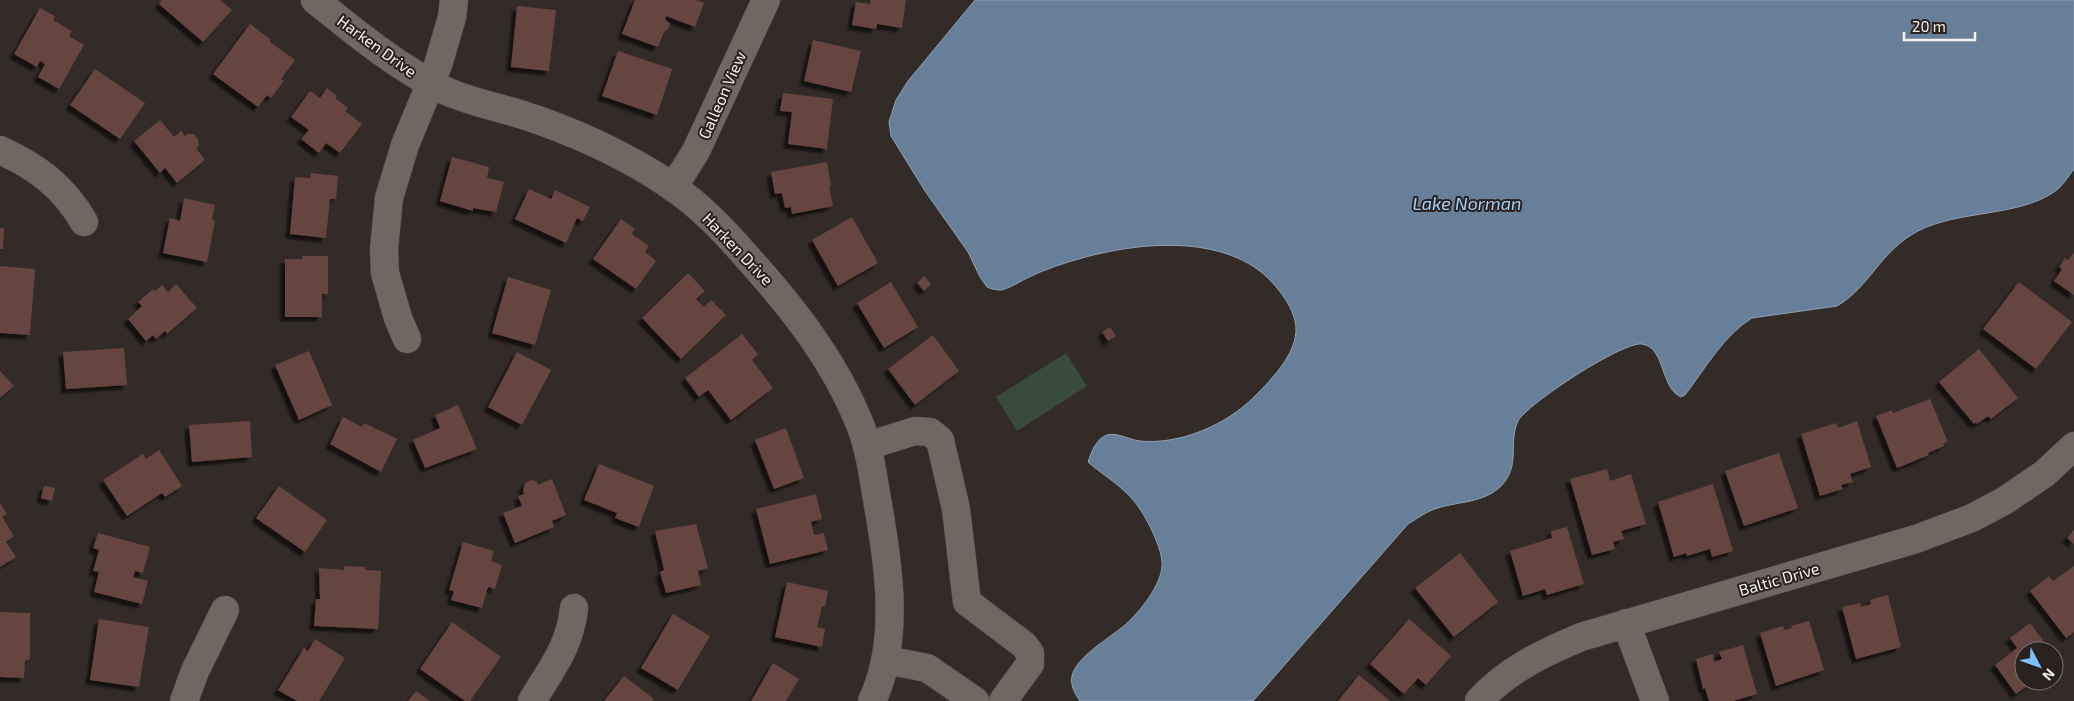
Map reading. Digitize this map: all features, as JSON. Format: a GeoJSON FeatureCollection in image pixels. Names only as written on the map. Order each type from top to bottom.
{"type":"FeatureCollection","features":[{"type":"Feature","properties":{"kind":"street","name":"Harken Drive"},"geometry":{"type":"LineString","coordinates":[[315,0],[369,44],[415,74],[469,100],[532,118],[598,144],[672,186],[723,230],[785,300],[812,337],[838,381],[859,421],[867,446],[886,546],[890,622],[886,660],[872,701]]}},
{"type":"Feature","properties":{"kind":"street"},"geometry":{"type":"LineString","coordinates":[[407,339],[398,318],[384,273],[389,198],[405,145],[431,82],[449,25],[454,0]]}},
{"type":"Feature","properties":{"kind":"street","name":"Galleon View"},"geometry":{"type":"LineString","coordinates":[[672,186],[684,172],[696,151],[766,0]]}},
{"type":"Feature","properties":{"kind":"street"},"geometry":{"type":"LineString","coordinates":[[0,150],[17,157],[49,177],[77,209],[84,222]]}},
{"type":"Feature","properties":{"kind":"street"},"geometry":{"type":"LineString","coordinates":[[867,446],[915,431],[930,432],[940,440],[956,509],[967,602],[1024,645],[1030,653],[1030,664],[1003,701]]}},
{"type":"Feature","properties":{"kind":"street","name":"Baltic Drive"},"geometry":{"type":"LineString","coordinates":[[1479,701],[1492,687],[1543,652],[1581,637],[1916,539],[1972,518],[2004,501],[2044,474],[2074,446]]}},
{"type":"Feature","properties":{"kind":"street"},"geometry":{"type":"LineString","coordinates":[[532,701],[563,650],[572,630],[574,608]]}},
{"type":"Feature","properties":{"kind":"street"},"geometry":{"type":"LineString","coordinates":[[184,701],[195,671],[225,610]]}},
{"type":"Feature","properties":{"kind":"street"},"geometry":{"type":"LineString","coordinates":[[1626,623],[1656,701]]}},
{"type":"Feature","properties":{"kind":"street"},"geometry":{"type":"LineString","coordinates":[[886,660],[927,668],[975,701]]}},
{"type":"Feature","properties":{"kind":"green space"},"geometry":{"type":"Polygon","coordinates":[[[1066,353],[1087,386],[1017,431],[996,397],[1066,353]]]}},
{"type":"Feature","properties":{"kind":"water","name":"Lake Norman"},"geometry":{"type":"Polygon","coordinates":[[[975,0],[2074,0],[2074,169],[2057,190],[2039,200],[2006,210],[1934,224],[1918,231],[1894,248],[1858,289],[1837,306],[1752,318],[1723,343],[1685,395],[1681,397],[1669,385],[1655,353],[1650,347],[1642,344],[1616,352],[1576,375],[1538,401],[1518,421],[1515,429],[1511,470],[1501,486],[1494,492],[1479,499],[1434,509],[1408,524],[1253,701],[1080,701],[1072,686],[1072,676],[1075,669],[1085,656],[1126,624],[1140,610],[1157,584],[1162,567],[1157,542],[1138,507],[1124,490],[1088,462],[1095,446],[1100,439],[1111,434],[1140,441],[1171,440],[1202,431],[1230,416],[1254,397],[1284,363],[1294,342],[1296,332],[1295,321],[1290,307],[1283,296],[1259,270],[1237,258],[1212,250],[1186,246],[1132,248],[1106,252],[1055,266],[1001,290],[987,287],[968,252],[925,191],[891,136],[889,122],[896,100],[908,81],[975,0]]]}},
{"type":"Feature","properties":{"kind":"building"},"geometry":{"type":"Polygon","coordinates":[[[162,0],[220,0],[232,10],[203,42],[159,4],[162,0]]]}},
{"type":"Feature","properties":{"kind":"building"},"geometry":{"type":"Polygon","coordinates":[[[635,0],[696,0],[704,3],[695,27],[666,16],[665,19],[670,24],[664,32],[658,47],[622,34],[635,0]]]}},
{"type":"Feature","properties":{"kind":"building"},"geometry":{"type":"Polygon","coordinates":[[[870,0],[906,0],[902,28],[877,24],[876,29],[852,25],[856,2],[870,4],[870,0]]]}},
{"type":"Feature","properties":{"kind":"building"},"geometry":{"type":"Polygon","coordinates":[[[517,6],[556,10],[549,71],[511,67],[517,6]]]}},
{"type":"Feature","properties":{"kind":"building"},"geometry":{"type":"Polygon","coordinates":[[[40,8],[55,16],[53,20],[72,31],[69,36],[84,45],[59,89],[38,77],[45,64],[40,61],[37,67],[14,54],[40,8]]]}},
{"type":"Feature","properties":{"kind":"building"},"geometry":{"type":"Polygon","coordinates":[[[250,24],[270,39],[270,42],[295,60],[281,79],[284,81],[271,98],[267,95],[258,107],[213,74],[250,24]]]}},
{"type":"Feature","properties":{"kind":"building"},"geometry":{"type":"Polygon","coordinates":[[[813,40],[861,51],[851,92],[804,81],[813,40]]]}},
{"type":"Feature","properties":{"kind":"building"},"geometry":{"type":"Polygon","coordinates":[[[618,51],[672,69],[657,115],[602,96],[618,51]]]}},
{"type":"Feature","properties":{"kind":"building"},"geometry":{"type":"Polygon","coordinates":[[[95,69],[145,103],[120,139],[70,105],[95,69]]]}},
{"type":"Feature","properties":{"kind":"building"},"geometry":{"type":"Polygon","coordinates":[[[327,88],[337,96],[335,98],[348,108],[345,111],[362,124],[340,153],[326,143],[319,153],[301,139],[309,130],[291,117],[310,91],[320,98],[327,88]]]}},
{"type":"Feature","properties":{"kind":"building"},"geometry":{"type":"Polygon","coordinates":[[[783,93],[833,99],[827,149],[788,144],[792,112],[780,111],[783,93]]]}},
{"type":"Feature","properties":{"kind":"building"},"geometry":{"type":"Polygon","coordinates":[[[160,120],[174,137],[181,131],[185,136],[194,134],[198,139],[199,146],[196,148],[205,160],[177,183],[165,168],[160,173],[134,141],[160,120]]]}},
{"type":"Feature","properties":{"kind":"building"},"geometry":{"type":"Polygon","coordinates":[[[452,157],[489,167],[487,178],[504,182],[496,212],[473,208],[473,211],[440,201],[452,157]]]}},
{"type":"Feature","properties":{"kind":"building"},"geometry":{"type":"Polygon","coordinates":[[[827,162],[833,206],[792,214],[791,207],[785,208],[782,193],[775,194],[771,172],[827,162]]]}},
{"type":"Feature","properties":{"kind":"building"},"geometry":{"type":"Polygon","coordinates":[[[311,173],[338,176],[336,199],[330,199],[326,238],[290,234],[295,177],[310,178],[311,173]]]}},
{"type":"Feature","properties":{"kind":"building"},"geometry":{"type":"Polygon","coordinates":[[[529,189],[551,199],[555,190],[590,207],[583,221],[577,218],[566,243],[515,219],[529,189]]]}},
{"type":"Feature","properties":{"kind":"building"},"geometry":{"type":"Polygon","coordinates":[[[184,198],[215,205],[212,220],[215,221],[207,262],[163,253],[170,218],[180,221],[184,198]]]}},
{"type":"Feature","properties":{"kind":"building"},"geometry":{"type":"Polygon","coordinates":[[[852,217],[878,263],[838,286],[812,240],[852,217]]]}},
{"type":"Feature","properties":{"kind":"building"},"geometry":{"type":"Polygon","coordinates":[[[621,219],[635,229],[632,234],[649,246],[645,252],[656,261],[636,289],[593,259],[621,219]]]}},
{"type":"Feature","properties":{"kind":"building"},"geometry":{"type":"Polygon","coordinates":[[[0,228],[4,228],[3,249],[0,249],[0,228]]]}},
{"type":"Feature","properties":{"kind":"building"},"geometry":{"type":"Polygon","coordinates":[[[2074,253],[2074,295],[2054,281],[2062,269],[2059,267],[2065,258],[2068,260],[2074,253]]]}},
{"type":"Feature","properties":{"kind":"building"},"geometry":{"type":"Polygon","coordinates":[[[302,256],[328,256],[328,294],[322,294],[322,317],[285,317],[285,259],[302,259],[302,256]]]}},
{"type":"Feature","properties":{"kind":"building"},"geometry":{"type":"Polygon","coordinates":[[[0,266],[35,269],[30,335],[0,333],[0,266]]]}},
{"type":"Feature","properties":{"kind":"building"},"geometry":{"type":"Polygon","coordinates":[[[688,273],[705,291],[696,299],[704,307],[711,300],[726,315],[681,359],[642,318],[688,273]]]}},
{"type":"Feature","properties":{"kind":"building"},"geometry":{"type":"Polygon","coordinates":[[[924,276],[931,284],[924,291],[917,283],[924,276]]]}},
{"type":"Feature","properties":{"kind":"building"},"geometry":{"type":"Polygon","coordinates":[[[508,277],[551,290],[535,345],[492,333],[508,277]]]}},
{"type":"Feature","properties":{"kind":"building"},"geometry":{"type":"Polygon","coordinates":[[[891,282],[918,327],[884,348],[857,303],[891,282]]]}},
{"type":"Feature","properties":{"kind":"building"},"geometry":{"type":"Polygon","coordinates":[[[2019,282],[2072,322],[2036,369],[1983,329],[2019,282]]]}},
{"type":"Feature","properties":{"kind":"building"},"geometry":{"type":"Polygon","coordinates":[[[176,284],[197,308],[167,334],[165,331],[156,339],[153,335],[146,341],[128,319],[142,306],[138,302],[153,289],[155,291],[162,285],[168,292],[176,284]]]}},
{"type":"Feature","properties":{"kind":"building"},"geometry":{"type":"Polygon","coordinates":[[[1110,327],[1116,336],[1108,341],[1102,332],[1110,327]]]}},
{"type":"Feature","properties":{"kind":"building"},"geometry":{"type":"Polygon","coordinates":[[[742,334],[758,354],[752,360],[773,388],[731,420],[708,390],[699,397],[685,378],[742,334]]]}},
{"type":"Feature","properties":{"kind":"building"},"geometry":{"type":"Polygon","coordinates":[[[933,335],[959,371],[915,405],[888,369],[933,335]]]}},
{"type":"Feature","properties":{"kind":"building"},"geometry":{"type":"Polygon","coordinates":[[[124,348],[127,385],[66,389],[63,352],[124,348]]]}},
{"type":"Feature","properties":{"kind":"building"},"geometry":{"type":"Polygon","coordinates":[[[1979,349],[2018,398],[1991,419],[1988,416],[1974,424],[1939,382],[1979,349]]]}},
{"type":"Feature","properties":{"kind":"building"},"geometry":{"type":"Polygon","coordinates":[[[309,351],[332,405],[299,420],[275,365],[309,351]]]}},
{"type":"Feature","properties":{"kind":"building"},"geometry":{"type":"Polygon","coordinates":[[[517,352],[551,370],[522,425],[488,407],[517,352]]]}},
{"type":"Feature","properties":{"kind":"building"},"geometry":{"type":"Polygon","coordinates":[[[0,371],[14,386],[0,398],[0,371]]]}},
{"type":"Feature","properties":{"kind":"building"},"geometry":{"type":"Polygon","coordinates":[[[1930,399],[1948,442],[1943,443],[1944,446],[1928,453],[1929,455],[1897,468],[1876,416],[1892,410],[1893,413],[1930,399]]]}},
{"type":"Feature","properties":{"kind":"building"},"geometry":{"type":"Polygon","coordinates":[[[458,405],[477,449],[425,468],[413,440],[440,428],[435,415],[458,405]]]}},
{"type":"Feature","properties":{"kind":"building"},"geometry":{"type":"Polygon","coordinates":[[[343,417],[362,427],[364,423],[397,439],[381,472],[330,444],[343,417]]]}},
{"type":"Feature","properties":{"kind":"building"},"geometry":{"type":"Polygon","coordinates":[[[250,421],[252,457],[192,462],[189,425],[250,421]]]}},
{"type":"Feature","properties":{"kind":"building"},"geometry":{"type":"Polygon","coordinates":[[[1857,421],[1871,467],[1850,474],[1853,482],[1841,485],[1843,489],[1820,496],[1801,434],[1836,423],[1838,428],[1857,421]]]}},
{"type":"Feature","properties":{"kind":"building"},"geometry":{"type":"Polygon","coordinates":[[[786,428],[804,478],[774,489],[755,440],[786,428]]]}},
{"type":"Feature","properties":{"kind":"building"},"geometry":{"type":"Polygon","coordinates":[[[159,450],[182,486],[165,497],[162,493],[127,516],[103,480],[143,454],[146,459],[159,450]]]}},
{"type":"Feature","properties":{"kind":"building"},"geometry":{"type":"Polygon","coordinates":[[[1779,453],[1798,508],[1744,526],[1725,471],[1779,453]]]}},
{"type":"Feature","properties":{"kind":"building"},"geometry":{"type":"Polygon","coordinates":[[[599,464],[654,486],[639,527],[615,518],[617,513],[584,500],[599,464]]]}},
{"type":"Feature","properties":{"kind":"building"},"geometry":{"type":"Polygon","coordinates":[[[1607,469],[1610,481],[1631,474],[1646,524],[1621,531],[1624,539],[1613,542],[1615,549],[1592,555],[1570,479],[1607,469]]]}},
{"type":"Feature","properties":{"kind":"building"},"geometry":{"type":"Polygon","coordinates":[[[552,479],[566,515],[552,521],[554,527],[515,543],[503,513],[522,506],[518,496],[524,494],[525,483],[531,480],[537,482],[538,485],[552,479]]]}},
{"type":"Feature","properties":{"kind":"building"},"geometry":{"type":"Polygon","coordinates":[[[1713,484],[1733,551],[1712,557],[1710,549],[1687,556],[1686,553],[1674,557],[1658,502],[1713,484]]]}},
{"type":"Feature","properties":{"kind":"building"},"geometry":{"type":"Polygon","coordinates":[[[44,486],[55,488],[52,501],[41,498],[44,486]]]}},
{"type":"Feature","properties":{"kind":"building"},"geometry":{"type":"Polygon","coordinates":[[[279,486],[327,520],[305,552],[256,518],[279,486]]]}},
{"type":"Feature","properties":{"kind":"building"},"geometry":{"type":"Polygon","coordinates":[[[816,494],[822,519],[811,522],[814,535],[824,533],[828,550],[770,564],[756,509],[816,494]]]}},
{"type":"Feature","properties":{"kind":"building"},"geometry":{"type":"Polygon","coordinates":[[[0,503],[7,514],[2,517],[14,536],[6,542],[16,557],[0,567],[0,503]]]}},
{"type":"Feature","properties":{"kind":"building"},"geometry":{"type":"Polygon","coordinates":[[[696,524],[708,568],[698,571],[701,585],[666,593],[660,572],[664,570],[655,531],[696,524]]]}},
{"type":"Feature","properties":{"kind":"building"},"geometry":{"type":"Polygon","coordinates":[[[1567,527],[1584,584],[1547,595],[1545,589],[1523,596],[1510,551],[1552,538],[1551,531],[1567,527]]]}},
{"type":"Feature","properties":{"kind":"building"},"geometry":{"type":"Polygon","coordinates":[[[2074,530],[2074,544],[2067,538],[2074,530]]]}},
{"type":"Feature","properties":{"kind":"building"},"geometry":{"type":"Polygon","coordinates":[[[98,533],[150,547],[143,573],[135,571],[133,577],[148,581],[142,604],[94,592],[99,572],[93,571],[99,550],[93,548],[98,533]]]}},
{"type":"Feature","properties":{"kind":"building"},"geometry":{"type":"Polygon","coordinates":[[[463,542],[494,551],[491,561],[502,565],[495,589],[488,587],[482,608],[451,600],[454,591],[449,590],[463,542]]]}},
{"type":"Feature","properties":{"kind":"building"},"geometry":{"type":"Polygon","coordinates":[[[1460,553],[1498,602],[1454,637],[1415,588],[1460,553]]]}},
{"type":"Feature","properties":{"kind":"building"},"geometry":{"type":"Polygon","coordinates":[[[344,566],[365,567],[365,570],[381,571],[378,629],[314,626],[316,599],[320,599],[319,568],[344,570],[344,566]]]}},
{"type":"Feature","properties":{"kind":"building"},"geometry":{"type":"Polygon","coordinates":[[[2074,566],[2074,632],[2066,638],[2030,591],[2049,576],[2053,581],[2074,566]]]}},
{"type":"Feature","properties":{"kind":"building"},"geometry":{"type":"Polygon","coordinates":[[[787,582],[828,591],[825,607],[822,606],[817,627],[825,629],[822,647],[775,637],[787,582]]]}},
{"type":"Feature","properties":{"kind":"building"},"geometry":{"type":"Polygon","coordinates":[[[1888,595],[1901,647],[1856,659],[1842,607],[1860,603],[1861,607],[1871,604],[1870,600],[1888,595]]]}},
{"type":"Feature","properties":{"kind":"building"},"geometry":{"type":"Polygon","coordinates":[[[0,612],[30,613],[30,659],[25,661],[24,678],[0,677],[0,612]]]}},
{"type":"Feature","properties":{"kind":"building"},"geometry":{"type":"Polygon","coordinates":[[[673,614],[710,636],[678,690],[641,668],[673,614]]]}},
{"type":"Feature","properties":{"kind":"building"},"geometry":{"type":"Polygon","coordinates":[[[99,619],[149,627],[139,687],[90,680],[99,619]]]}},
{"type":"Feature","properties":{"kind":"building"},"geometry":{"type":"Polygon","coordinates":[[[1409,619],[1451,656],[1426,685],[1418,678],[1404,694],[1370,664],[1409,619]]]}},
{"type":"Feature","properties":{"kind":"building"},"geometry":{"type":"Polygon","coordinates":[[[1809,621],[1824,670],[1776,686],[1760,633],[1783,626],[1784,630],[1809,621]]]}},
{"type":"Feature","properties":{"kind":"building"},"geometry":{"type":"Polygon","coordinates":[[[452,622],[501,657],[470,701],[465,701],[420,669],[452,622]]]}},
{"type":"Feature","properties":{"kind":"building"},"geometry":{"type":"Polygon","coordinates":[[[2030,623],[2044,641],[2014,641],[2014,644],[2010,638],[2030,623]]]}},
{"type":"Feature","properties":{"kind":"building"},"geometry":{"type":"Polygon","coordinates":[[[315,639],[345,658],[319,701],[297,701],[278,690],[304,648],[308,651],[315,639]]]}},
{"type":"Feature","properties":{"kind":"building"},"geometry":{"type":"Polygon","coordinates":[[[1743,645],[1757,694],[1733,701],[1709,701],[1705,688],[1703,689],[1696,659],[1713,654],[1714,662],[1722,659],[1719,652],[1743,645]]]}},
{"type":"Feature","properties":{"kind":"building"},"geometry":{"type":"Polygon","coordinates":[[[2014,650],[2014,691],[2020,691],[2016,694],[1995,665],[2014,650]]]}},
{"type":"Feature","properties":{"kind":"building"},"geometry":{"type":"Polygon","coordinates":[[[773,663],[799,679],[786,701],[751,701],[773,663]]]}},
{"type":"Feature","properties":{"kind":"building"},"geometry":{"type":"Polygon","coordinates":[[[1359,675],[1390,701],[1338,701],[1359,675]]]}},
{"type":"Feature","properties":{"kind":"building"},"geometry":{"type":"Polygon","coordinates":[[[624,676],[654,699],[652,701],[604,701],[624,676]]]}},
{"type":"Feature","properties":{"kind":"building"},"geometry":{"type":"Polygon","coordinates":[[[416,691],[430,701],[408,701],[416,691]]]}}]}
